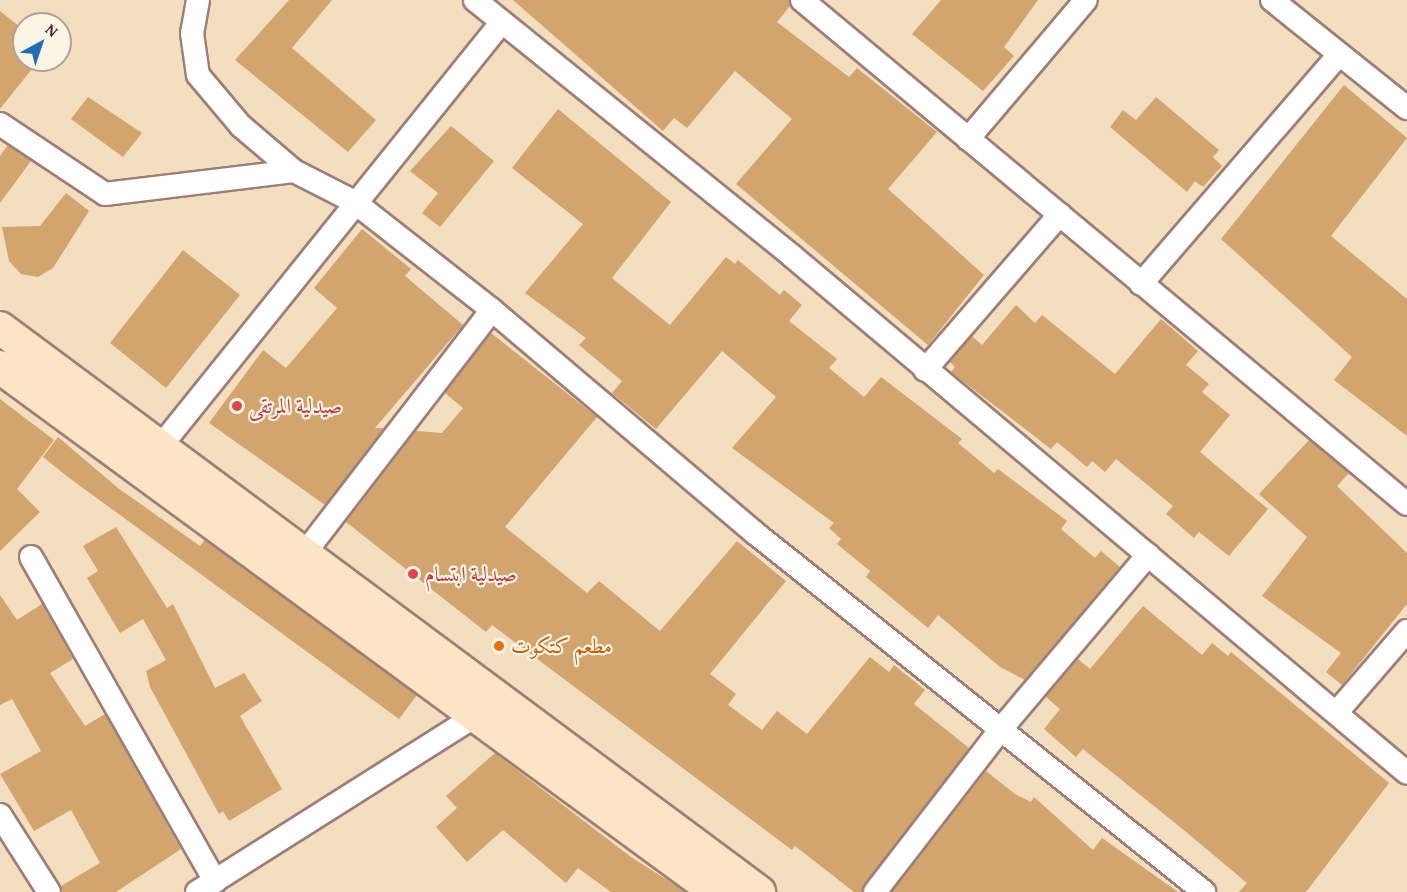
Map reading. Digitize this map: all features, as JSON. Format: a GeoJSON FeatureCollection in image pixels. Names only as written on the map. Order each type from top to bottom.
{"type":"FeatureCollection","features":[{"type":"Feature","properties":{"kind":"main road"},"geometry":{"type":"LineString","coordinates":[[0,328],[304,554],[482,706],[716,892]]}},
{"type":"Feature","properties":{"kind":"main road"},"geometry":{"type":"LineString","coordinates":[[0,366],[482,706],[759,892]]}},
{"type":"Feature","properties":{"kind":"street"},"geometry":{"type":"LineString","coordinates":[[198,0],[192,33],[198,75],[241,126],[294,171],[353,201],[492,310],[755,533],[1204,892]]}},
{"type":"Feature","properties":{"kind":"street"},"geometry":{"type":"LineString","coordinates":[[476,0],[501,23],[1148,555],[1407,773]]}},
{"type":"Feature","properties":{"kind":"street"},"geometry":{"type":"LineString","coordinates":[[802,0],[1407,504]]}},
{"type":"Feature","properties":{"kind":"street"},"geometry":{"type":"LineString","coordinates":[[968,139],[1086,0]]}},
{"type":"Feature","properties":{"kind":"street"},"geometry":{"type":"LineString","coordinates":[[1272,0],[1407,108]]}},
{"type":"Feature","properties":{"kind":"street"},"geometry":{"type":"LineString","coordinates":[[160,447],[353,201],[501,23]]}},
{"type":"Feature","properties":{"kind":"street"},"geometry":{"type":"LineString","coordinates":[[1141,284],[1339,55]]}},
{"type":"Feature","properties":{"kind":"street"},"geometry":{"type":"LineString","coordinates":[[0,124],[105,194],[294,171]]}},
{"type":"Feature","properties":{"kind":"street"},"geometry":{"type":"LineString","coordinates":[[925,370],[1060,214]]}},
{"type":"Feature","properties":{"kind":"street"},"geometry":{"type":"LineString","coordinates":[[304,554],[492,310]]}},
{"type":"Feature","properties":{"kind":"street"},"geometry":{"type":"LineString","coordinates":[[875,892],[1001,729],[1148,555]]}},
{"type":"Feature","properties":{"kind":"street"},"geometry":{"type":"LineString","coordinates":[[31,557],[206,887],[482,706]]}},
{"type":"Feature","properties":{"kind":"street"},"geometry":{"type":"LineString","coordinates":[[1337,712],[1407,631]]}},
{"type":"Feature","properties":{"kind":"street"},"geometry":{"type":"LineString","coordinates":[[0,815],[49,892]]}},
{"type":"Feature","properties":{"kind":"building"},"geometry":{"type":"Polygon","coordinates":[[[289,0],[332,0],[292,48],[376,120],[348,152],[235,60],[289,0]]]}},
{"type":"Feature","properties":{"kind":"building"},"geometry":{"type":"Polygon","coordinates":[[[513,0],[789,0],[790,6],[777,22],[849,77],[857,68],[937,132],[888,189],[984,275],[928,345],[736,184],[792,119],[735,71],[687,128],[674,118],[663,131],[513,0]]]}},
{"type":"Feature","properties":{"kind":"building"},"geometry":{"type":"Polygon","coordinates":[[[941,0],[1038,0],[1004,47],[1014,56],[983,91],[912,34],[941,0]]]}},
{"type":"Feature","properties":{"kind":"building"},"geometry":{"type":"Polygon","coordinates":[[[0,11],[12,20],[12,72],[29,72],[0,109],[0,11]]]}},
{"type":"Feature","properties":{"kind":"building"},"geometry":{"type":"Polygon","coordinates":[[[1344,85],[1407,138],[1331,236],[1407,299],[1407,436],[1334,380],[1352,357],[1221,239],[1344,85]]]}},
{"type":"Feature","properties":{"kind":"building"},"geometry":{"type":"Polygon","coordinates":[[[88,97],[142,133],[123,157],[71,119],[88,97]]]}},
{"type":"Feature","properties":{"kind":"building"},"geometry":{"type":"Polygon","coordinates":[[[1156,97],[1219,150],[1213,157],[1222,166],[1203,187],[1195,181],[1187,192],[1110,127],[1123,110],[1136,120],[1156,97]]]}},
{"type":"Feature","properties":{"kind":"building"},"geometry":{"type":"Polygon","coordinates":[[[558,109],[671,202],[612,278],[670,325],[726,257],[735,264],[738,260],[780,295],[784,290],[802,305],[789,321],[837,359],[829,368],[864,397],[881,377],[962,439],[958,443],[994,473],[998,469],[1067,521],[1061,529],[1095,558],[1101,551],[1120,567],[1025,680],[1000,667],[938,615],[928,628],[866,577],[870,571],[837,544],[841,539],[829,528],[834,523],[732,448],[776,397],[722,351],[656,429],[612,393],[622,381],[579,345],[586,338],[525,293],[583,224],[512,168],[558,109]]]}},
{"type":"Feature","properties":{"kind":"building"},"geometry":{"type":"Polygon","coordinates":[[[451,126],[494,161],[440,227],[422,213],[438,193],[410,171],[451,126]]]}},
{"type":"Feature","properties":{"kind":"building"},"geometry":{"type":"Polygon","coordinates":[[[8,145],[31,161],[0,203],[0,156],[8,145]]]}},
{"type":"Feature","properties":{"kind":"building"},"geometry":{"type":"Polygon","coordinates":[[[66,193],[89,211],[53,268],[38,277],[21,274],[9,261],[2,227],[40,226],[66,193]]]}},
{"type":"Feature","properties":{"kind":"building"},"geometry":{"type":"Polygon","coordinates":[[[362,229],[411,269],[405,276],[463,325],[375,428],[384,428],[325,505],[209,423],[263,350],[286,368],[337,308],[314,288],[362,229]]]}},
{"type":"Feature","properties":{"kind":"building"},"geometry":{"type":"Polygon","coordinates":[[[183,250],[240,295],[166,388],[110,343],[183,250]]]}},
{"type":"Feature","properties":{"kind":"building"},"geometry":{"type":"Polygon","coordinates":[[[1016,305],[1035,323],[1042,315],[1115,374],[1161,319],[1198,351],[1186,365],[1209,384],[1202,392],[1230,415],[1200,452],[1268,509],[1229,556],[1199,532],[1194,538],[1166,514],[1173,506],[1116,459],[1105,472],[1092,461],[1087,467],[1057,442],[1051,449],[951,372],[955,367],[950,362],[972,336],[982,345],[1016,305]]]}},
{"type":"Feature","properties":{"kind":"building"},"geometry":{"type":"Polygon","coordinates":[[[491,333],[597,417],[505,527],[587,593],[599,581],[660,631],[737,541],[786,581],[710,674],[736,694],[728,705],[762,730],[777,711],[807,734],[870,657],[889,672],[894,665],[925,690],[914,704],[969,748],[862,892],[854,892],[795,846],[792,850],[492,625],[486,632],[346,522],[416,431],[442,433],[463,408],[445,393],[491,333]]]}},
{"type":"Feature","properties":{"kind":"building"},"geometry":{"type":"Polygon","coordinates":[[[0,399],[54,440],[17,489],[40,512],[0,551],[0,399]]]}},
{"type":"Feature","properties":{"kind":"building"},"geometry":{"type":"Polygon","coordinates":[[[58,437],[118,488],[200,546],[205,539],[417,695],[399,719],[43,457],[58,437]]]}},
{"type":"Feature","properties":{"kind":"building"},"geometry":{"type":"Polygon","coordinates":[[[1309,440],[1349,473],[1337,486],[1407,553],[1407,604],[1342,685],[1326,672],[1341,653],[1262,596],[1307,537],[1259,494],[1309,440]]]}},
{"type":"Feature","properties":{"kind":"building"},"geometry":{"type":"Polygon","coordinates":[[[116,527],[167,608],[173,604],[215,688],[244,673],[262,701],[240,716],[282,789],[229,821],[223,811],[219,814],[150,687],[146,671],[166,660],[143,619],[120,633],[87,578],[98,571],[83,546],[116,527]]]}},
{"type":"Feature","properties":{"kind":"building"},"geometry":{"type":"Polygon","coordinates":[[[0,595],[17,620],[42,604],[73,659],[50,673],[85,726],[105,714],[181,849],[116,892],[62,892],[61,886],[100,863],[71,810],[34,831],[0,774],[41,751],[12,699],[0,705],[0,595]]]}},
{"type":"Feature","properties":{"kind":"building"},"geometry":{"type":"Polygon","coordinates":[[[1143,606],[1202,655],[1212,643],[1228,656],[1231,652],[1389,783],[1306,892],[1239,892],[1247,883],[1185,831],[1083,749],[1076,757],[1044,729],[1060,709],[1046,697],[1078,659],[1090,669],[1143,606]]]}},
{"type":"Feature","properties":{"kind":"building"},"geometry":{"type":"Polygon","coordinates":[[[495,753],[631,857],[686,892],[611,892],[578,868],[566,883],[503,830],[467,862],[436,827],[457,808],[446,796],[495,753]]]}},
{"type":"Feature","properties":{"kind":"building"},"geometry":{"type":"Polygon","coordinates":[[[986,771],[1015,794],[1031,802],[1034,797],[1093,850],[1102,838],[1178,892],[892,892],[986,771]]]}},
{"type":"Feature","properties":{"kind":"place","name":"صيدلية المرتقى"},"geometry":{"type":"Point","coordinates":[237,406]}},
{"type":"Feature","properties":{"kind":"place","name":"صيدلية ابتسام"},"geometry":{"type":"Point","coordinates":[413,574]}},
{"type":"Feature","properties":{"kind":"place","name":"مطعم كتكوت"},"geometry":{"type":"Point","coordinates":[499,646]}}]}
